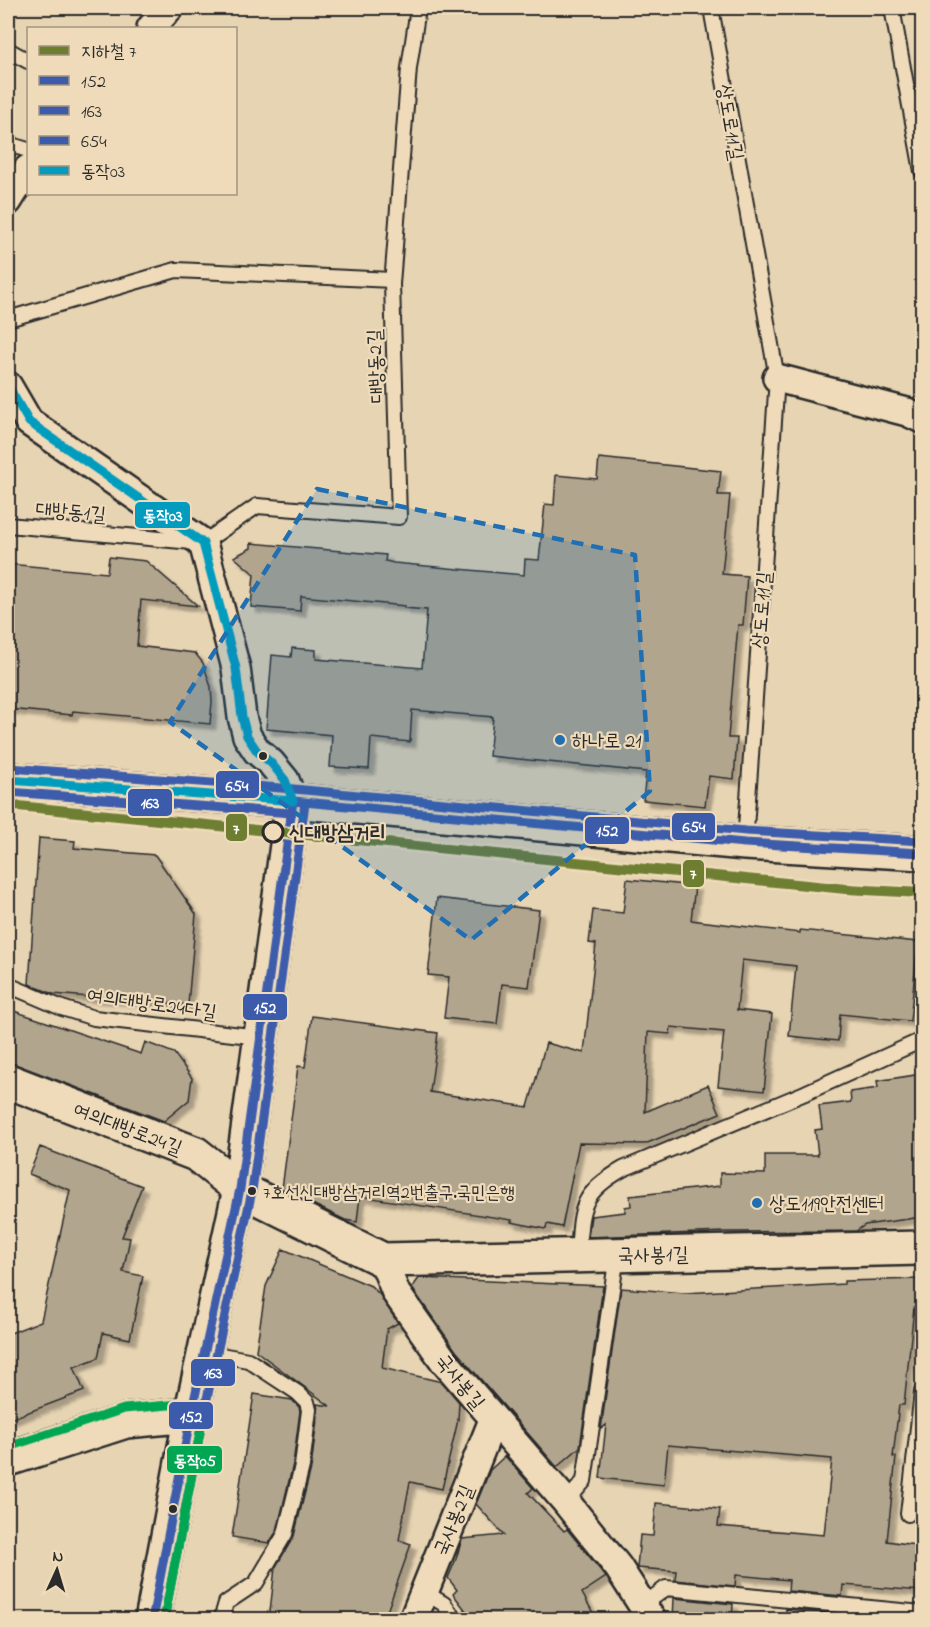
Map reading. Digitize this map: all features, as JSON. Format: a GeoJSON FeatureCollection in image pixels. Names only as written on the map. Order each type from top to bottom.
{"type":"FeatureCollection","features":[{"type":"Feature","properties":{"kind":"main road"},"geometry":{"type":"LineString","coordinates":[[8,780],[293,801],[745,843],[922,853]]}},
{"type":"Feature","properties":{"kind":"main road"},"geometry":{"type":"LineString","coordinates":[[152,1620],[191,1415],[240,1189],[293,801]]}},
{"type":"Feature","properties":{"kind":"main road","name":"여의대방로24길"},"geometry":{"type":"LineString","coordinates":[[8,1081],[196,1154],[240,1189]]}},
{"type":"Feature","properties":{"kind":"main road"},"geometry":{"type":"LineString","coordinates":[[240,1189],[383,1260]]}},
{"type":"Feature","properties":{"kind":"main road","name":"국사봉1길"},"geometry":{"type":"LineString","coordinates":[[383,1260],[922,1248]]}},
{"type":"Feature","properties":{"kind":"main road"},"geometry":{"type":"LineString","coordinates":[[8,1459],[126,1421],[191,1415]]}},
{"type":"Feature","properties":{"kind":"street"},"geometry":{"type":"LineString","coordinates":[[152,27],[169,8]]}},
{"type":"Feature","properties":{"kind":"street"},"geometry":{"type":"LineString","coordinates":[[8,201],[27,171]]}},
{"type":"Feature","properties":{"kind":"street"},"geometry":{"type":"LineString","coordinates":[[777,378],[907,412],[922,419]]}},
{"type":"Feature","properties":{"kind":"street"},"geometry":{"type":"LineString","coordinates":[[8,386],[29,422],[203,543],[236,668],[242,717],[247,736],[257,751],[285,780],[293,801]]}},
{"type":"Feature","properties":{"kind":"street","name":"국사봉길"},"geometry":{"type":"LineString","coordinates":[[383,1260],[396,1293],[444,1362],[566,1502],[618,1567],[647,1612]]}},
{"type":"Feature","properties":{"kind":"street","name":"국사봉2길"},"geometry":{"type":"LineString","coordinates":[[412,1620],[493,1420]]}},
{"type":"Feature","properties":{"kind":"lane","name":"대방동2길"},"geometry":{"type":"LineString","coordinates":[[203,543],[258,506],[399,517],[392,280],[409,68],[418,8]]}},
{"type":"Feature","properties":{"kind":"lane","name":"상도로11길"},"geometry":{"type":"LineString","coordinates":[[711,8],[777,378],[745,843]]}},
{"type":"Feature","properties":{"kind":"lane"},"geometry":{"type":"LineString","coordinates":[[892,8],[922,171]]}},
{"type":"Feature","properties":{"kind":"lane"},"geometry":{"type":"LineString","coordinates":[[8,51],[27,60]]}},
{"type":"Feature","properties":{"kind":"lane"},"geometry":{"type":"LineString","coordinates":[[8,144],[27,150]]}},
{"type":"Feature","properties":{"kind":"lane"},"geometry":{"type":"LineString","coordinates":[[8,319],[176,270],[392,280]]}},
{"type":"Feature","properties":{"kind":"lane","name":"대방동1길"},"geometry":{"type":"LineString","coordinates":[[8,525],[203,543]]}},
{"type":"Feature","properties":{"kind":"lane","name":"여의대방로24다길"},"geometry":{"type":"LineString","coordinates":[[8,985],[62,1008],[94,1018],[260,1037]]}},
{"type":"Feature","properties":{"kind":"lane"},"geometry":{"type":"LineString","coordinates":[[578,1256],[585,1202],[604,1179],[623,1168],[805,1093],[922,1041]]}},
{"type":"Feature","properties":{"kind":"lane"},"geometry":{"type":"LineString","coordinates":[[566,1502],[584,1481],[617,1255]]}},
{"type":"Feature","properties":{"kind":"lane"},"geometry":{"type":"LineString","coordinates":[[204,1352],[248,1360],[298,1393],[307,1402],[309,1410],[302,1466],[285,1534],[256,1583],[226,1603],[221,1620]]}},
{"type":"Feature","properties":{"kind":"lane"},"geometry":{"type":"LineString","coordinates":[[908,1514],[922,1392]]}},
{"type":"Feature","properties":{"kind":"lane"},"geometry":{"type":"LineString","coordinates":[[647,1612],[666,1588],[922,1613]]}},
{"type":"Feature","properties":{"kind":"lane"},"geometry":{"type":"LineString","coordinates":[[424,1592],[444,1604],[455,1620]]}},
{"type":"Feature","properties":{"kind":"highlighted area"},"geometry":{"type":"Polygon","coordinates":[[[317,489],[635,555],[650,791],[471,940],[170,722],[317,489]]]}},
{"type":"Feature","properties":{"kind":"building"},"geometry":{"type":"Polygon","coordinates":[[[599,458],[721,471],[718,495],[730,495],[722,574],[747,576],[743,625],[738,625],[728,738],[737,738],[734,779],[709,776],[705,806],[643,800],[646,772],[489,756],[493,717],[412,710],[410,742],[371,738],[369,769],[330,767],[332,735],[266,729],[272,655],[291,657],[292,648],[316,650],[316,659],[422,668],[427,610],[301,596],[300,611],[251,607],[254,574],[234,557],[251,548],[251,543],[386,555],[385,561],[394,563],[524,575],[525,559],[539,560],[545,504],[554,505],[556,475],[597,479],[599,458]]]}},
{"type":"Feature","properties":{"kind":"building"},"geometry":{"type":"Polygon","coordinates":[[[109,557],[146,561],[198,606],[141,600],[137,646],[195,653],[203,663],[211,687],[210,724],[73,711],[72,715],[8,709],[8,564],[107,573],[109,557]]]}},
{"type":"Feature","properties":{"kind":"building"},"geometry":{"type":"Polygon","coordinates":[[[39,838],[75,841],[74,848],[155,855],[196,914],[188,1005],[53,994],[29,984],[39,838]]]}},
{"type":"Feature","properties":{"kind":"building"},"geometry":{"type":"Polygon","coordinates":[[[627,879],[695,886],[691,920],[800,933],[800,930],[918,942],[910,1021],[840,1014],[838,1041],[789,1036],[796,966],[742,960],[737,1010],[772,1014],[764,1091],[718,1086],[724,1032],[671,1027],[670,1034],[648,1032],[645,1112],[708,1085],[720,1113],[645,1144],[579,1143],[562,1227],[547,1224],[546,1229],[511,1222],[512,1220],[360,1196],[357,1222],[345,1220],[282,1189],[298,1066],[305,1067],[312,1016],[438,1033],[430,1092],[528,1107],[546,1043],[584,1053],[596,944],[589,943],[593,910],[623,913],[627,879]]]}},
{"type":"Feature","properties":{"kind":"building"},"geometry":{"type":"Polygon","coordinates":[[[437,898],[539,910],[529,987],[502,984],[497,1024],[444,1018],[449,977],[428,975],[437,898]]]}},
{"type":"Feature","properties":{"kind":"building"},"geometry":{"type":"Polygon","coordinates":[[[8,1009],[141,1054],[145,1042],[174,1053],[192,1078],[189,1100],[164,1121],[8,1063],[8,1009]]]}},
{"type":"Feature","properties":{"kind":"building"},"geometry":{"type":"Polygon","coordinates":[[[922,1074],[922,1217],[865,1225],[856,1231],[725,1232],[588,1237],[591,1216],[625,1212],[625,1207],[631,1206],[630,1196],[720,1186],[720,1173],[765,1174],[765,1155],[818,1155],[815,1130],[822,1129],[819,1106],[851,1102],[850,1092],[878,1088],[877,1081],[922,1074]]]}},
{"type":"Feature","properties":{"kind":"building"},"geometry":{"type":"Polygon","coordinates":[[[40,1147],[142,1186],[122,1237],[130,1238],[123,1272],[143,1276],[130,1339],[103,1333],[98,1358],[74,1367],[84,1391],[8,1420],[8,1334],[41,1321],[70,1190],[29,1174],[40,1147]]]}},
{"type":"Feature","properties":{"kind":"building"},"geometry":{"type":"Polygon","coordinates":[[[283,1249],[371,1286],[380,1295],[398,1323],[387,1329],[382,1368],[442,1382],[459,1402],[458,1420],[442,1489],[410,1482],[399,1540],[411,1544],[384,1620],[269,1620],[275,1568],[294,1536],[311,1468],[317,1404],[330,1406],[256,1351],[266,1286],[283,1249]]]}},
{"type":"Feature","properties":{"kind":"building"},"geometry":{"type":"Polygon","coordinates":[[[419,1278],[603,1286],[580,1447],[557,1467],[456,1351],[412,1288],[419,1278]]]}},
{"type":"Feature","properties":{"kind":"building"},"geometry":{"type":"Polygon","coordinates":[[[922,1279],[922,1307],[914,1307],[904,1405],[899,1405],[887,1541],[922,1546],[922,1591],[843,1585],[842,1596],[788,1591],[789,1580],[736,1575],[735,1586],[675,1580],[676,1571],[637,1568],[640,1535],[653,1536],[656,1503],[720,1509],[718,1526],[824,1535],[832,1459],[668,1445],[664,1485],[600,1478],[606,1425],[601,1429],[621,1288],[685,1293],[844,1284],[844,1281],[922,1279]]]}},
{"type":"Feature","properties":{"kind":"building"},"geometry":{"type":"Polygon","coordinates":[[[254,1394],[292,1400],[300,1411],[293,1464],[277,1531],[269,1543],[232,1537],[254,1394]]]}},
{"type":"Feature","properties":{"kind":"building"},"geometry":{"type":"Polygon","coordinates":[[[505,1456],[533,1488],[528,1493],[564,1531],[567,1529],[606,1577],[582,1593],[597,1620],[473,1620],[453,1594],[457,1590],[448,1578],[462,1539],[504,1535],[476,1504],[490,1470],[505,1456]]]}},
{"type":"Feature","properties":{"kind":"building"},"geometry":{"type":"Polygon","coordinates":[[[674,1598],[733,1604],[732,1620],[673,1620],[674,1598]]]}},
{"type":"Feature","properties":{"kind":"building"},"geometry":{"type":"Polygon","coordinates":[[[786,1609],[840,1614],[840,1620],[785,1620],[786,1609]]]}},
{"type":"Feature","properties":{"kind":"metro line","name":"7"},"geometry":{"type":"LineString","coordinates":[[8,805],[846,889],[922,893]]}},
{"type":"Feature","properties":{"kind":"transit line","name":"동작03"},"geometry":{"type":"LineString","coordinates":[[8,386],[29,422],[203,543],[236,668],[242,717],[247,736],[257,751],[285,780],[293,801],[8,780]]}},
{"type":"Feature","properties":{"kind":"transit line","name":"654"},"geometry":{"type":"LineString","coordinates":[[9,768],[294,789],[746,831],[922,841]]}},
{"type":"Feature","properties":{"kind":"transit line","name":"163"},"geometry":{"type":"LineString","coordinates":[[8,792],[292,813]]}},
{"type":"Feature","properties":{"kind":"transit line","name":"152"},"geometry":{"type":"LineString","coordinates":[[293,801],[745,843],[922,853]]}},
{"type":"Feature","properties":{"kind":"transit line","name":"152"},"geometry":{"type":"LineString","coordinates":[[152,1620],[191,1415],[240,1189],[293,801]]}},
{"type":"Feature","properties":{"kind":"transit line","name":"163"},"geometry":{"type":"LineString","coordinates":[[164,1620],[203,1417],[252,1191],[305,803]]}},
{"type":"Feature","properties":{"kind":"transit line","name":"동작05"},"geometry":{"type":"LineString","coordinates":[[8,1447],[124,1409],[191,1403],[200,1407],[203,1417],[164,1620]]}},
{"type":"Feature","properties":{"kind":"place","name":"하나로 21"},"geometry":{"type":"Point","coordinates":[560,740]}},
{"type":"Feature","properties":{"kind":"place","name":"신대방삼거리"},"geometry":{"type":"Point","coordinates":[273,832]}},
{"type":"Feature","properties":{"kind":"place","name":"7호선신대방삼거리역2번출구.국민은행"},"geometry":{"type":"Point","coordinates":[252,1191]}},
{"type":"Feature","properties":{"kind":"place","name":"상도119안전센터"},"geometry":{"type":"Point","coordinates":[757,1203]}}]}
